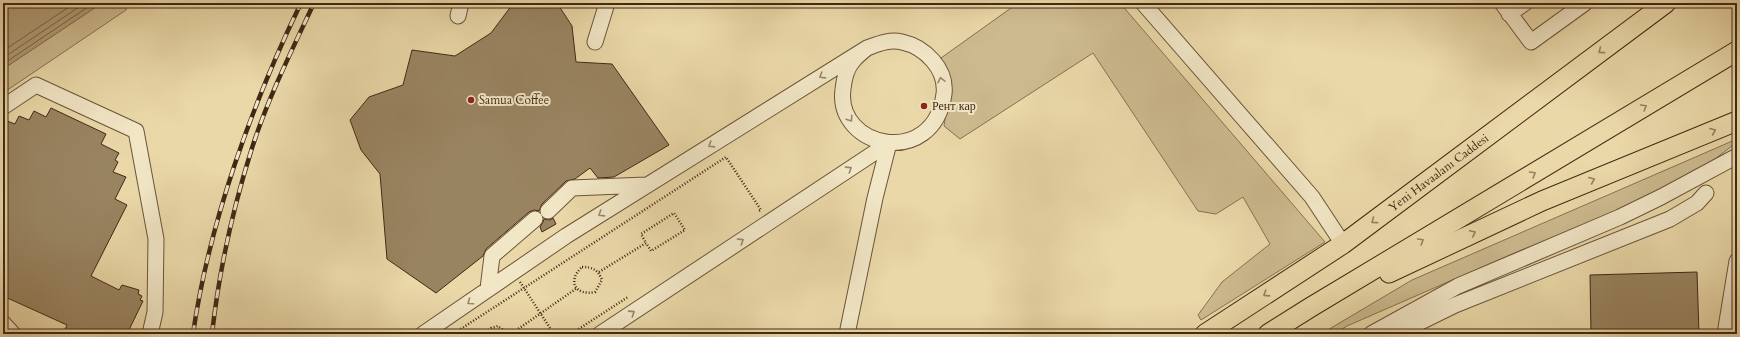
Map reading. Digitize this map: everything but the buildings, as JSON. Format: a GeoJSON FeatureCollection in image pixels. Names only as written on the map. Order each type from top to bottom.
{"type":"FeatureCollection","features":[{"type":"Feature","properties":{"kind":"main road"},"geometry":{"type":"LineString","coordinates":[[1617,38],[1649,3]]}},
{"type":"Feature","properties":{"kind":"main road","name":"Yeni Havaalanı Caddesi"},"geometry":{"type":"LineString","coordinates":[[1205,334],[1343,244],[1617,38],[1666,3]]}},
{"type":"Feature","properties":{"kind":"main road"},"geometry":{"type":"LineString","coordinates":[[1268,334],[1737,51]]}},
{"type":"Feature","properties":{"kind":"main road"},"geometry":{"type":"LineString","coordinates":[[1311,307],[1364,284],[1542,201],[1737,122]]}},
{"type":"Feature","properties":{"kind":"street"},"geometry":{"type":"LineString","coordinates":[[595,42],[607,3]]}},
{"type":"Feature","properties":{"kind":"street"},"geometry":{"type":"LineString","coordinates":[[1143,3],[1312,197],[1343,244]]}},
{"type":"Feature","properties":{"kind":"street"},"geometry":{"type":"LineString","coordinates":[[1525,3],[1506,8],[1531,42],[1585,3]]}},
{"type":"Feature","properties":{"kind":"street"},"geometry":{"type":"LineString","coordinates":[[423,334],[513,272],[646,185],[867,48],[883,42],[901,42],[918,47],[932,59],[941,74],[944,92],[941,110],[932,125],[918,137],[904,142],[889,143],[871,139],[856,128],[846,113],[842,95],[844,77],[853,61],[867,48]]}},
{"type":"Feature","properties":{"kind":"street"},"geometry":{"type":"LineString","coordinates":[[3,107],[36,85],[136,131],[156,239],[155,312],[150,334]]}},
{"type":"Feature","properties":{"kind":"street"},"geometry":{"type":"LineString","coordinates":[[600,334],[889,143]]}},
{"type":"Feature","properties":{"kind":"street"},"geometry":{"type":"LineString","coordinates":[[847,334],[875,198],[889,143]]}},
{"type":"Feature","properties":{"kind":"street"},"geometry":{"type":"LineString","coordinates":[[1371,334],[1458,286],[1620,217],[1662,197],[1737,156]]}},
{"type":"Feature","properties":{"kind":"street"},"geometry":{"type":"LineString","coordinates":[[548,211],[572,188],[646,185]]}},
{"type":"Feature","properties":{"kind":"street"},"geometry":{"type":"LineString","coordinates":[[1396,334],[1455,305],[1670,219],[1697,204],[1706,193]]}},
{"type":"Feature","properties":{"kind":"street"},"geometry":{"type":"LineString","coordinates":[[488,289],[492,256],[535,219]]}},
{"type":"Feature","properties":{"kind":"street"},"geometry":{"type":"LineString","coordinates":[[1724,334],[1737,259]]}},
{"type":"Feature","properties":{"kind":"street"},"geometry":{"type":"LineString","coordinates":[[3,322],[13,334]]}},
{"type":"Feature","properties":{"kind":"path"},"geometry":{"type":"LineString","coordinates":[[453,334],[726,157],[761,210],[755,214]]}},
{"type":"Feature","properties":{"kind":"path"},"geometry":{"type":"LineString","coordinates":[[674,213],[685,230],[651,251],[646,243],[641,234],[674,213]]}},
{"type":"Feature","properties":{"kind":"path"},"geometry":{"type":"LineString","coordinates":[[599,272],[646,243]]}},
{"type":"Feature","properties":{"kind":"path"},"geometry":{"type":"LineString","coordinates":[[582,267],[591,267],[599,272],[602,280],[595,292],[587,294],[579,291],[577,288],[574,282],[574,277],[582,267]]}},
{"type":"Feature","properties":{"kind":"path"},"geometry":{"type":"LineString","coordinates":[[513,272],[554,334]]}},
{"type":"Feature","properties":{"kind":"path"},"geometry":{"type":"LineString","coordinates":[[511,334],[577,288]]}},
{"type":"Feature","properties":{"kind":"path"},"geometry":{"type":"LineString","coordinates":[[571,334],[630,295]]}},
{"type":"Feature","properties":{"kind":"path"},"geometry":{"type":"LineString","coordinates":[[484,334],[491,328],[498,326],[508,334]]}},
{"type":"Feature","properties":{"kind":"shaded area"},"geometry":{"type":"Polygon","coordinates":[[[102,3],[127,3],[126,10],[3,93],[3,69],[102,3]]]}},
{"type":"Feature","properties":{"kind":"shaded area"},"geometry":{"type":"Polygon","coordinates":[[[1018,3],[1120,3],[1325,242],[1201,320],[1198,315],[1222,282],[1270,244],[1243,197],[1216,214],[1198,211],[1093,53],[960,139],[944,126],[950,82],[941,58],[1018,3]]]}},
{"type":"Feature","properties":{"kind":"shaded area"},"geometry":{"type":"Polygon","coordinates":[[[1737,139],[1737,142],[1684,183],[1512,254],[1347,326],[1334,334],[1321,334],[1412,280],[1737,139]]]}},
{"type":"Feature","properties":{"kind":"water"},"geometry":{"type":"Polygon","coordinates":[[[11,3],[102,3],[3,69],[3,9],[11,3]]]}},
{"type":"Feature","properties":{"kind":"railway"},"geometry":{"type":"LineString","coordinates":[[193,334],[200,292],[221,207],[266,82],[301,3]]}},
{"type":"Feature","properties":{"kind":"railway"},"geometry":{"type":"LineString","coordinates":[[212,334],[228,240],[252,148],[273,93],[314,3]]}},
{"type":"Feature","properties":{"kind":"place","name":"Samua Coffee"},"geometry":{"type":"Point","coordinates":[471,100]}},
{"type":"Feature","properties":{"kind":"place","name":"Рент кар"},"geometry":{"type":"Point","coordinates":[924,106]}}]}
